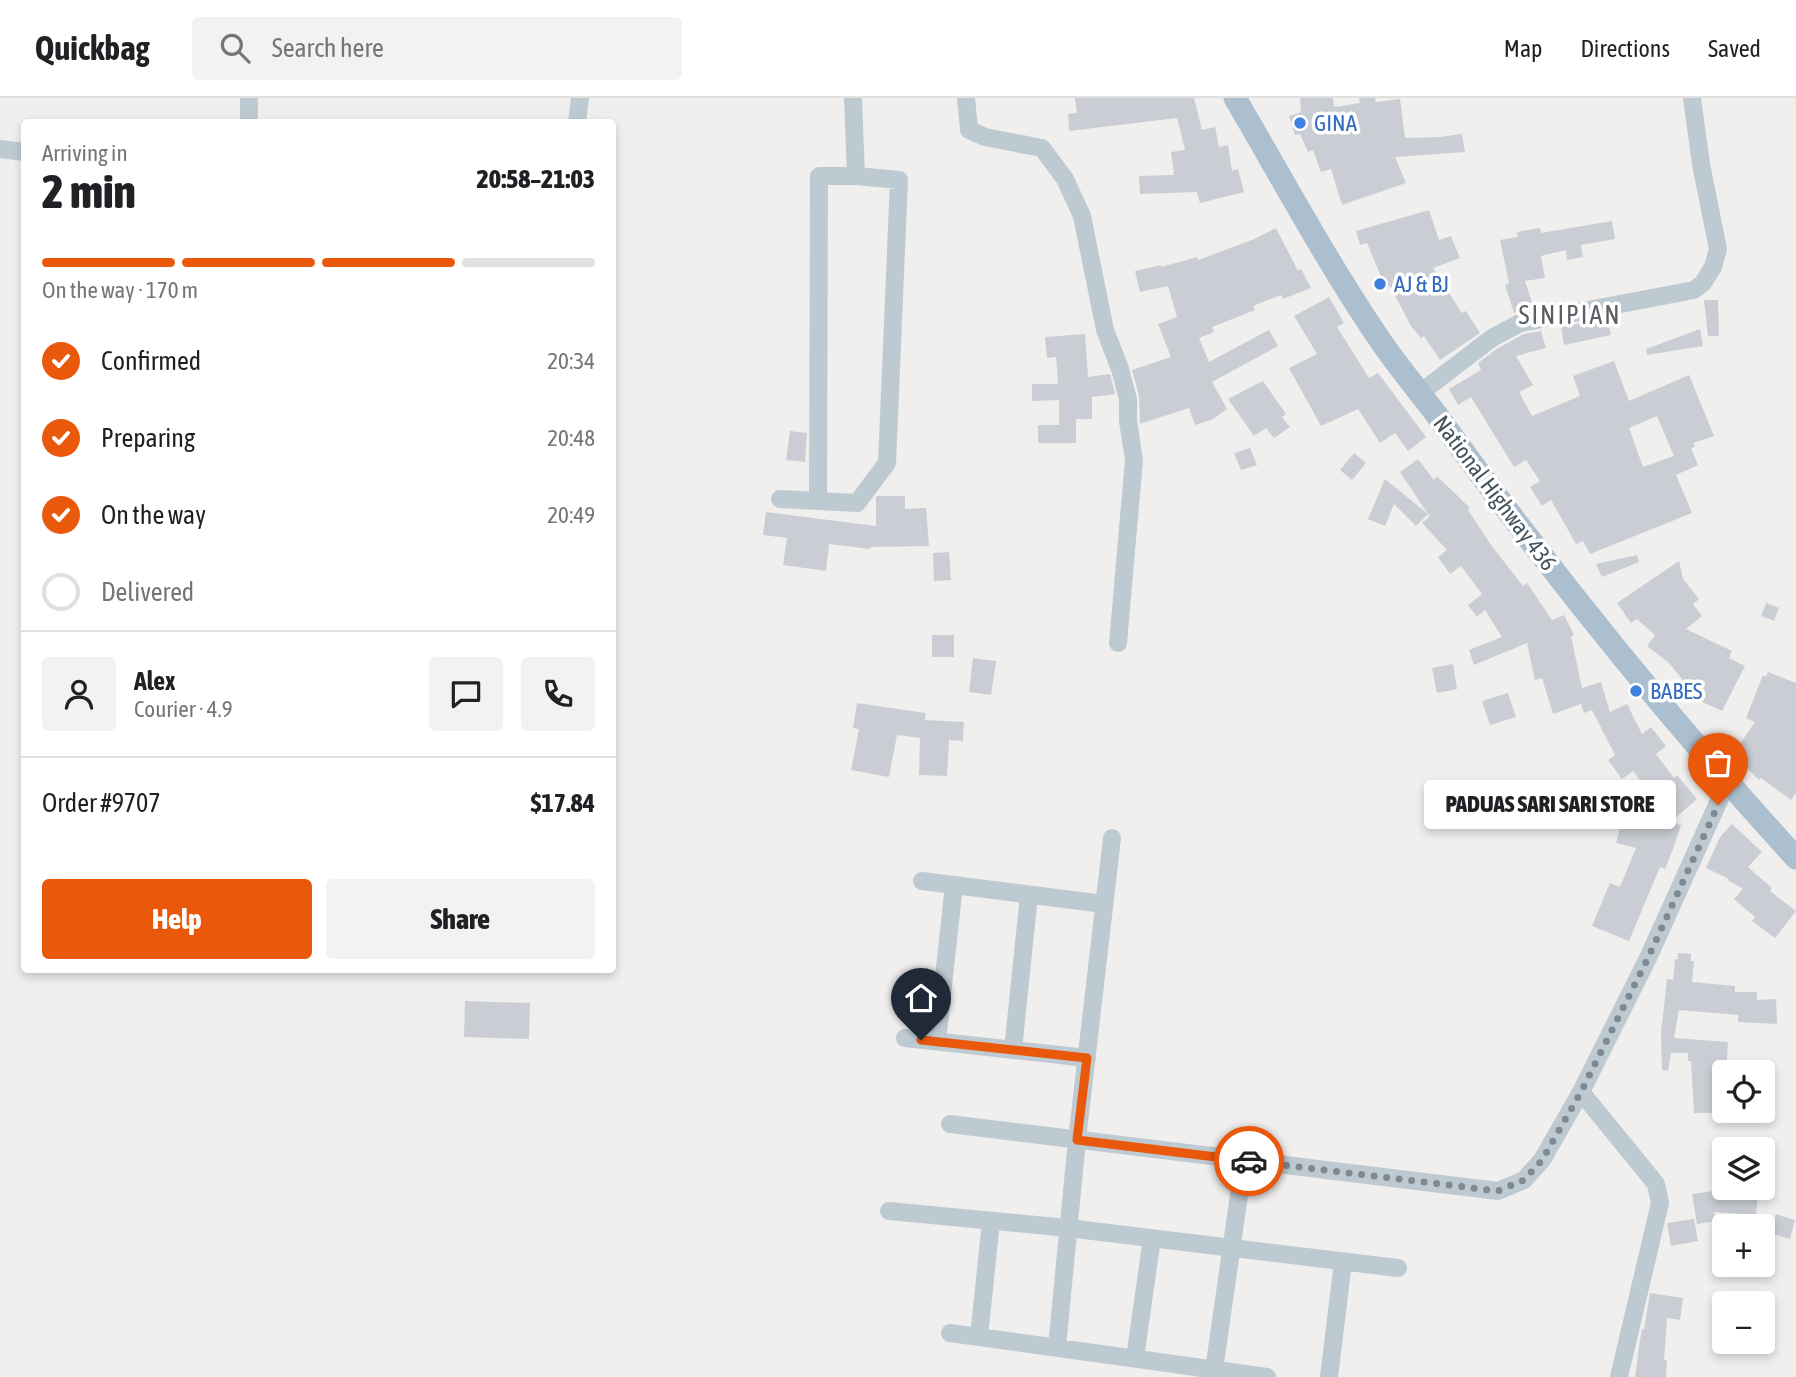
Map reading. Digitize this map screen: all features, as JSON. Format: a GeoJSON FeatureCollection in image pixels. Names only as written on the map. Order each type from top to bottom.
{"type":"FeatureCollection","features":[{"type":"Feature","properties":{"kind":"main road","name":"National Highway 436"},"geometry":{"type":"LineString","coordinates":[[1235,98],[1343,283],[1383,344],[1496,497],[1652,695],[1796,858]]}},
{"type":"Feature","properties":{"kind":"street"},"geometry":{"type":"LineString","coordinates":[[249,119],[250,98]]}},
{"type":"Feature","properties":{"kind":"street"},"geometry":{"type":"LineString","coordinates":[[577,119],[580,98]]}},
{"type":"Feature","properties":{"kind":"street"},"geometry":{"type":"LineString","coordinates":[[853,98],[856,176]]}},
{"type":"Feature","properties":{"kind":"street"},"geometry":{"type":"LineString","coordinates":[[966,98],[969,130],[985,137],[1042,148],[1065,179],[1082,216],[1104,330],[1120,369],[1128,399],[1128,421],[1134,460],[1118,643]]}},
{"type":"Feature","properties":{"kind":"street"},"geometry":{"type":"LineString","coordinates":[[1420,393],[1492,338],[1520,323],[1694,290],[1703,283],[1713,267],[1718,249],[1701,164],[1692,98]]}},
{"type":"Feature","properties":{"kind":"street"},"geometry":{"type":"LineString","coordinates":[[0,149],[21,152]]}},
{"type":"Feature","properties":{"kind":"street"},"geometry":{"type":"LineString","coordinates":[[780,499],[818,501],[857,503],[887,463],[899,180],[819,176],[818,501]]}},
{"type":"Feature","properties":{"kind":"street"},"geometry":{"type":"LineString","coordinates":[[950,1124],[1498,1191],[1524,1180],[1542,1160],[1581,1092],[1648,958],[1727,783]]}},
{"type":"Feature","properties":{"kind":"street"},"geometry":{"type":"LineString","coordinates":[[1057,1347],[1077,1140],[1112,838]]}},
{"type":"Feature","properties":{"kind":"street"},"geometry":{"type":"LineString","coordinates":[[922,881],[1104,904]]}},
{"type":"Feature","properties":{"kind":"street"},"geometry":{"type":"LineString","coordinates":[[937,1041],[954,885]]}},
{"type":"Feature","properties":{"kind":"street"},"geometry":{"type":"LineString","coordinates":[[1013,1050],[1029,895]]}},
{"type":"Feature","properties":{"kind":"street"},"geometry":{"type":"LineString","coordinates":[[905,1038],[1087,1058]]}},
{"type":"Feature","properties":{"kind":"street"},"geometry":{"type":"LineString","coordinates":[[1581,1092],[1656,1184],[1660,1203],[1619,1377]]}},
{"type":"Feature","properties":{"kind":"street"},"geometry":{"type":"LineString","coordinates":[[1214,1370],[1244,1160]]}},
{"type":"Feature","properties":{"kind":"street"},"geometry":{"type":"LineString","coordinates":[[889,1211],[1068,1228],[1398,1268]]}},
{"type":"Feature","properties":{"kind":"street"},"geometry":{"type":"LineString","coordinates":[[979,1337],[991,1221]]}},
{"type":"Feature","properties":{"kind":"street"},"geometry":{"type":"LineString","coordinates":[[1135,1358],[1152,1238]]}},
{"type":"Feature","properties":{"kind":"street"},"geometry":{"type":"LineString","coordinates":[[1329,1377],[1343,1262]]}},
{"type":"Feature","properties":{"kind":"street"},"geometry":{"type":"LineString","coordinates":[[950,1333],[1267,1377]]}},
{"type":"Feature","properties":{"kind":"building"},"geometry":{"type":"Polygon","coordinates":[[[1075,98],[1194,98],[1202,130],[1215,127],[1219,147],[1228,145],[1232,171],[1238,169],[1244,192],[1200,203],[1197,192],[1140,194],[1139,176],[1174,175],[1171,152],[1185,150],[1177,118],[1069,131],[1068,114],[1077,113],[1075,98]]]}},
{"type":"Feature","properties":{"kind":"building"},"geometry":{"type":"Polygon","coordinates":[[[1300,98],[1333,98],[1334,107],[1360,103],[1359,98],[1375,98],[1376,102],[1400,99],[1405,138],[1462,134],[1465,152],[1395,157],[1406,183],[1342,205],[1331,169],[1321,172],[1313,150],[1308,152],[1300,134],[1295,135],[1289,116],[1301,112],[1300,98]]]}},
{"type":"Feature","properties":{"kind":"building"},"geometry":{"type":"Polygon","coordinates":[[[1429,210],[1439,240],[1451,236],[1460,258],[1433,268],[1462,313],[1466,311],[1480,333],[1440,360],[1424,336],[1421,338],[1411,326],[1390,286],[1386,288],[1367,243],[1360,245],[1356,231],[1429,210]]]}},
{"type":"Feature","properties":{"kind":"building"},"geometry":{"type":"Polygon","coordinates":[[[1612,221],[1615,239],[1581,245],[1583,257],[1567,260],[1566,250],[1541,256],[1545,278],[1525,281],[1534,309],[1514,313],[1505,285],[1509,283],[1500,240],[1518,237],[1517,232],[1540,228],[1541,233],[1612,221]]]}},
{"type":"Feature","properties":{"kind":"building"},"geometry":{"type":"Polygon","coordinates":[[[1276,228],[1298,271],[1301,269],[1311,288],[1283,299],[1281,295],[1253,306],[1255,310],[1212,327],[1214,332],[1199,338],[1209,362],[1269,330],[1278,346],[1212,382],[1227,409],[1213,419],[1195,425],[1189,408],[1140,424],[1139,396],[1132,370],[1171,357],[1158,324],[1177,317],[1168,286],[1140,292],[1135,271],[1197,257],[1198,260],[1276,228]]]}},
{"type":"Feature","properties":{"kind":"building"},"geometry":{"type":"Polygon","coordinates":[[[1329,297],[1344,323],[1337,327],[1369,378],[1378,373],[1426,437],[1408,451],[1395,433],[1380,443],[1358,409],[1321,426],[1289,368],[1317,354],[1294,316],[1329,297]]]}},
{"type":"Feature","properties":{"kind":"building"},"geometry":{"type":"Polygon","coordinates":[[[1704,300],[1718,300],[1719,336],[1708,336],[1704,300]]]}},
{"type":"Feature","properties":{"kind":"building"},"geometry":{"type":"Polygon","coordinates":[[[1607,318],[1611,335],[1564,345],[1561,327],[1607,318]]]}},
{"type":"Feature","properties":{"kind":"building"},"geometry":{"type":"Polygon","coordinates":[[[1700,329],[1703,346],[1647,355],[1646,349],[1700,329]]]}},
{"type":"Feature","properties":{"kind":"building"},"geometry":{"type":"Polygon","coordinates":[[[1541,331],[1546,348],[1516,356],[1533,385],[1519,392],[1532,416],[1580,396],[1573,376],[1614,361],[1629,401],[1689,375],[1714,436],[1693,443],[1695,447],[1691,448],[1698,465],[1676,475],[1692,513],[1590,554],[1583,541],[1576,544],[1551,500],[1542,506],[1530,487],[1540,481],[1526,460],[1514,467],[1471,397],[1458,405],[1449,389],[1481,370],[1478,363],[1498,348],[1524,334],[1541,331]],[[1657,416],[1629,428],[1643,467],[1674,456],[1657,416]]]}},
{"type":"Feature","properties":{"kind":"building"},"geometry":{"type":"Polygon","coordinates":[[[1085,334],[1088,377],[1110,374],[1115,394],[1092,397],[1092,419],[1076,419],[1076,443],[1038,443],[1038,425],[1059,425],[1059,400],[1032,401],[1032,384],[1058,384],[1056,357],[1047,358],[1045,337],[1085,334]]]}},
{"type":"Feature","properties":{"kind":"building"},"geometry":{"type":"Polygon","coordinates":[[[1263,381],[1286,414],[1282,417],[1290,427],[1274,438],[1266,428],[1254,436],[1228,399],[1263,381]]]}},
{"type":"Feature","properties":{"kind":"building"},"geometry":{"type":"Polygon","coordinates":[[[790,431],[807,433],[805,462],[786,460],[790,431]]]}},
{"type":"Feature","properties":{"kind":"building"},"geometry":{"type":"Polygon","coordinates":[[[1250,448],[1257,465],[1241,470],[1234,453],[1250,448]]]}},
{"type":"Feature","properties":{"kind":"building"},"geometry":{"type":"Polygon","coordinates":[[[1354,453],[1366,463],[1352,480],[1340,470],[1354,453]]]}},
{"type":"Feature","properties":{"kind":"building"},"geometry":{"type":"Polygon","coordinates":[[[1418,459],[1434,480],[1437,476],[1470,508],[1468,510],[1491,545],[1523,586],[1527,583],[1552,620],[1564,615],[1574,635],[1571,636],[1582,688],[1601,682],[1610,712],[1627,704],[1642,734],[1651,727],[1666,746],[1656,754],[1674,778],[1677,775],[1697,799],[1671,822],[1681,825],[1673,849],[1665,869],[1660,867],[1629,941],[1592,926],[1610,883],[1620,887],[1636,848],[1616,843],[1625,810],[1668,821],[1649,798],[1652,796],[1633,771],[1622,779],[1608,760],[1615,755],[1592,710],[1584,713],[1581,704],[1553,714],[1542,678],[1535,680],[1527,643],[1474,665],[1469,650],[1502,637],[1485,610],[1477,617],[1468,605],[1482,594],[1461,566],[1450,574],[1438,557],[1447,550],[1422,523],[1430,516],[1400,472],[1418,459]]]}},
{"type":"Feature","properties":{"kind":"building"},"geometry":{"type":"Polygon","coordinates":[[[1385,479],[1428,514],[1416,526],[1394,504],[1385,526],[1368,519],[1385,479]]]}},
{"type":"Feature","properties":{"kind":"building"},"geometry":{"type":"Polygon","coordinates":[[[876,496],[905,496],[905,509],[926,508],[929,546],[870,549],[829,544],[826,571],[783,565],[787,538],[763,535],[766,512],[876,526],[876,496]]]}},
{"type":"Feature","properties":{"kind":"building"},"geometry":{"type":"Polygon","coordinates":[[[949,552],[951,580],[934,581],[933,553],[949,552]]]}},
{"type":"Feature","properties":{"kind":"building"},"geometry":{"type":"Polygon","coordinates":[[[1637,555],[1639,562],[1602,577],[1596,564],[1637,555]]]}},
{"type":"Feature","properties":{"kind":"building"},"geometry":{"type":"Polygon","coordinates":[[[1679,561],[1683,579],[1699,599],[1693,604],[1702,616],[1686,629],[1732,651],[1729,658],[1745,666],[1722,711],[1698,700],[1677,685],[1682,679],[1668,662],[1647,646],[1655,635],[1637,619],[1631,623],[1617,603],[1679,561]]]}},
{"type":"Feature","properties":{"kind":"building"},"geometry":{"type":"Polygon","coordinates":[[[1766,603],[1779,608],[1774,621],[1761,616],[1766,603]]]}},
{"type":"Feature","properties":{"kind":"building"},"geometry":{"type":"Polygon","coordinates":[[[932,635],[954,635],[954,657],[932,657],[932,635]]]}},
{"type":"Feature","properties":{"kind":"building"},"geometry":{"type":"Polygon","coordinates":[[[973,658],[996,661],[991,695],[969,692],[973,658]]]}},
{"type":"Feature","properties":{"kind":"building"},"geometry":{"type":"Polygon","coordinates":[[[1453,664],[1457,689],[1437,693],[1432,668],[1453,664]]]}},
{"type":"Feature","properties":{"kind":"building"},"geometry":{"type":"Polygon","coordinates":[[[1768,672],[1796,683],[1796,793],[1791,800],[1761,778],[1759,780],[1746,767],[1749,765],[1733,754],[1755,722],[1746,718],[1763,675],[1766,677],[1768,672]]]}},
{"type":"Feature","properties":{"kind":"building"},"geometry":{"type":"Polygon","coordinates":[[[1508,693],[1516,717],[1490,725],[1482,701],[1508,693]]]}},
{"type":"Feature","properties":{"kind":"building"},"geometry":{"type":"Polygon","coordinates":[[[857,703],[926,713],[925,720],[964,722],[963,741],[949,740],[947,776],[919,775],[920,738],[897,735],[889,777],[851,770],[859,729],[853,728],[857,703]]]}},
{"type":"Feature","properties":{"kind":"building"},"geometry":{"type":"Polygon","coordinates":[[[1732,824],[1762,852],[1748,867],[1772,888],[1770,891],[1796,911],[1775,938],[1752,921],[1755,917],[1734,899],[1743,889],[1706,868],[1720,837],[1732,824]]]}},
{"type":"Feature","properties":{"kind":"building"},"geometry":{"type":"Polygon","coordinates":[[[1678,953],[1691,954],[1691,961],[1694,961],[1692,982],[1735,986],[1735,992],[1757,992],[1757,1000],[1776,999],[1777,1024],[1738,1022],[1738,1015],[1679,1010],[1674,1038],[1728,1042],[1727,1060],[1712,1060],[1712,1113],[1694,1113],[1691,1061],[1688,1061],[1688,1053],[1671,1053],[1668,1071],[1662,1070],[1661,1033],[1667,979],[1673,980],[1675,959],[1678,959],[1678,953]]]}},
{"type":"Feature","properties":{"kind":"building"},"geometry":{"type":"Polygon","coordinates":[[[465,1001],[530,1003],[529,1039],[464,1037],[465,1001]]]}},
{"type":"Feature","properties":{"kind":"building"},"geometry":{"type":"Polygon","coordinates":[[[1712,1191],[1712,1200],[1757,1200],[1756,1214],[1714,1212],[1712,1222],[1697,1224],[1692,1194],[1712,1191]]]}},
{"type":"Feature","properties":{"kind":"building"},"geometry":{"type":"Polygon","coordinates":[[[1776,1214],[1795,1220],[1790,1239],[1775,1234],[1776,1214]]]}},
{"type":"Feature","properties":{"kind":"building"},"geometry":{"type":"Polygon","coordinates":[[[1694,1219],[1698,1241],[1671,1246],[1667,1223],[1694,1219]]]}},
{"type":"Feature","properties":{"kind":"building"},"geometry":{"type":"Polygon","coordinates":[[[1650,1293],[1683,1298],[1680,1320],[1667,1318],[1664,1360],[1667,1360],[1666,1377],[1635,1377],[1650,1293]]]}},
{"type":"Feature","properties":{"kind":"way so far"},"geometry":{"type":"LineString","coordinates":[[1249,1161],[1498,1191],[1524,1180],[1542,1160],[1581,1092],[1648,958],[1718,805]]}},
{"type":"Feature","properties":{"kind":"place","name":"GINA"},"geometry":{"type":"Point","coordinates":[1300,123]}},
{"type":"Feature","properties":{"kind":"place","name":"AJ & BJ"},"geometry":{"type":"Point","coordinates":[1380,284]}},
{"type":"Feature","properties":{"kind":"place","name":"BABES"},"geometry":{"type":"Point","coordinates":[1636,691]}},
{"type":"Feature","properties":{"kind":"place","name":"PADUAS SARI SARI STORE"},"geometry":{"type":"Point","coordinates":[1718,805]}},
{"type":"Feature","properties":{"kind":"district","name":"SINIPIAN"},"geometry":{"type":"Point","coordinates":[1570,315]}},
{"type":"Feature","properties":{"kind":"route"},"geometry":{"type":"LineString","coordinates":[[921,1040],[1087,1058],[1077,1140],[1249,1161]]}}]}
